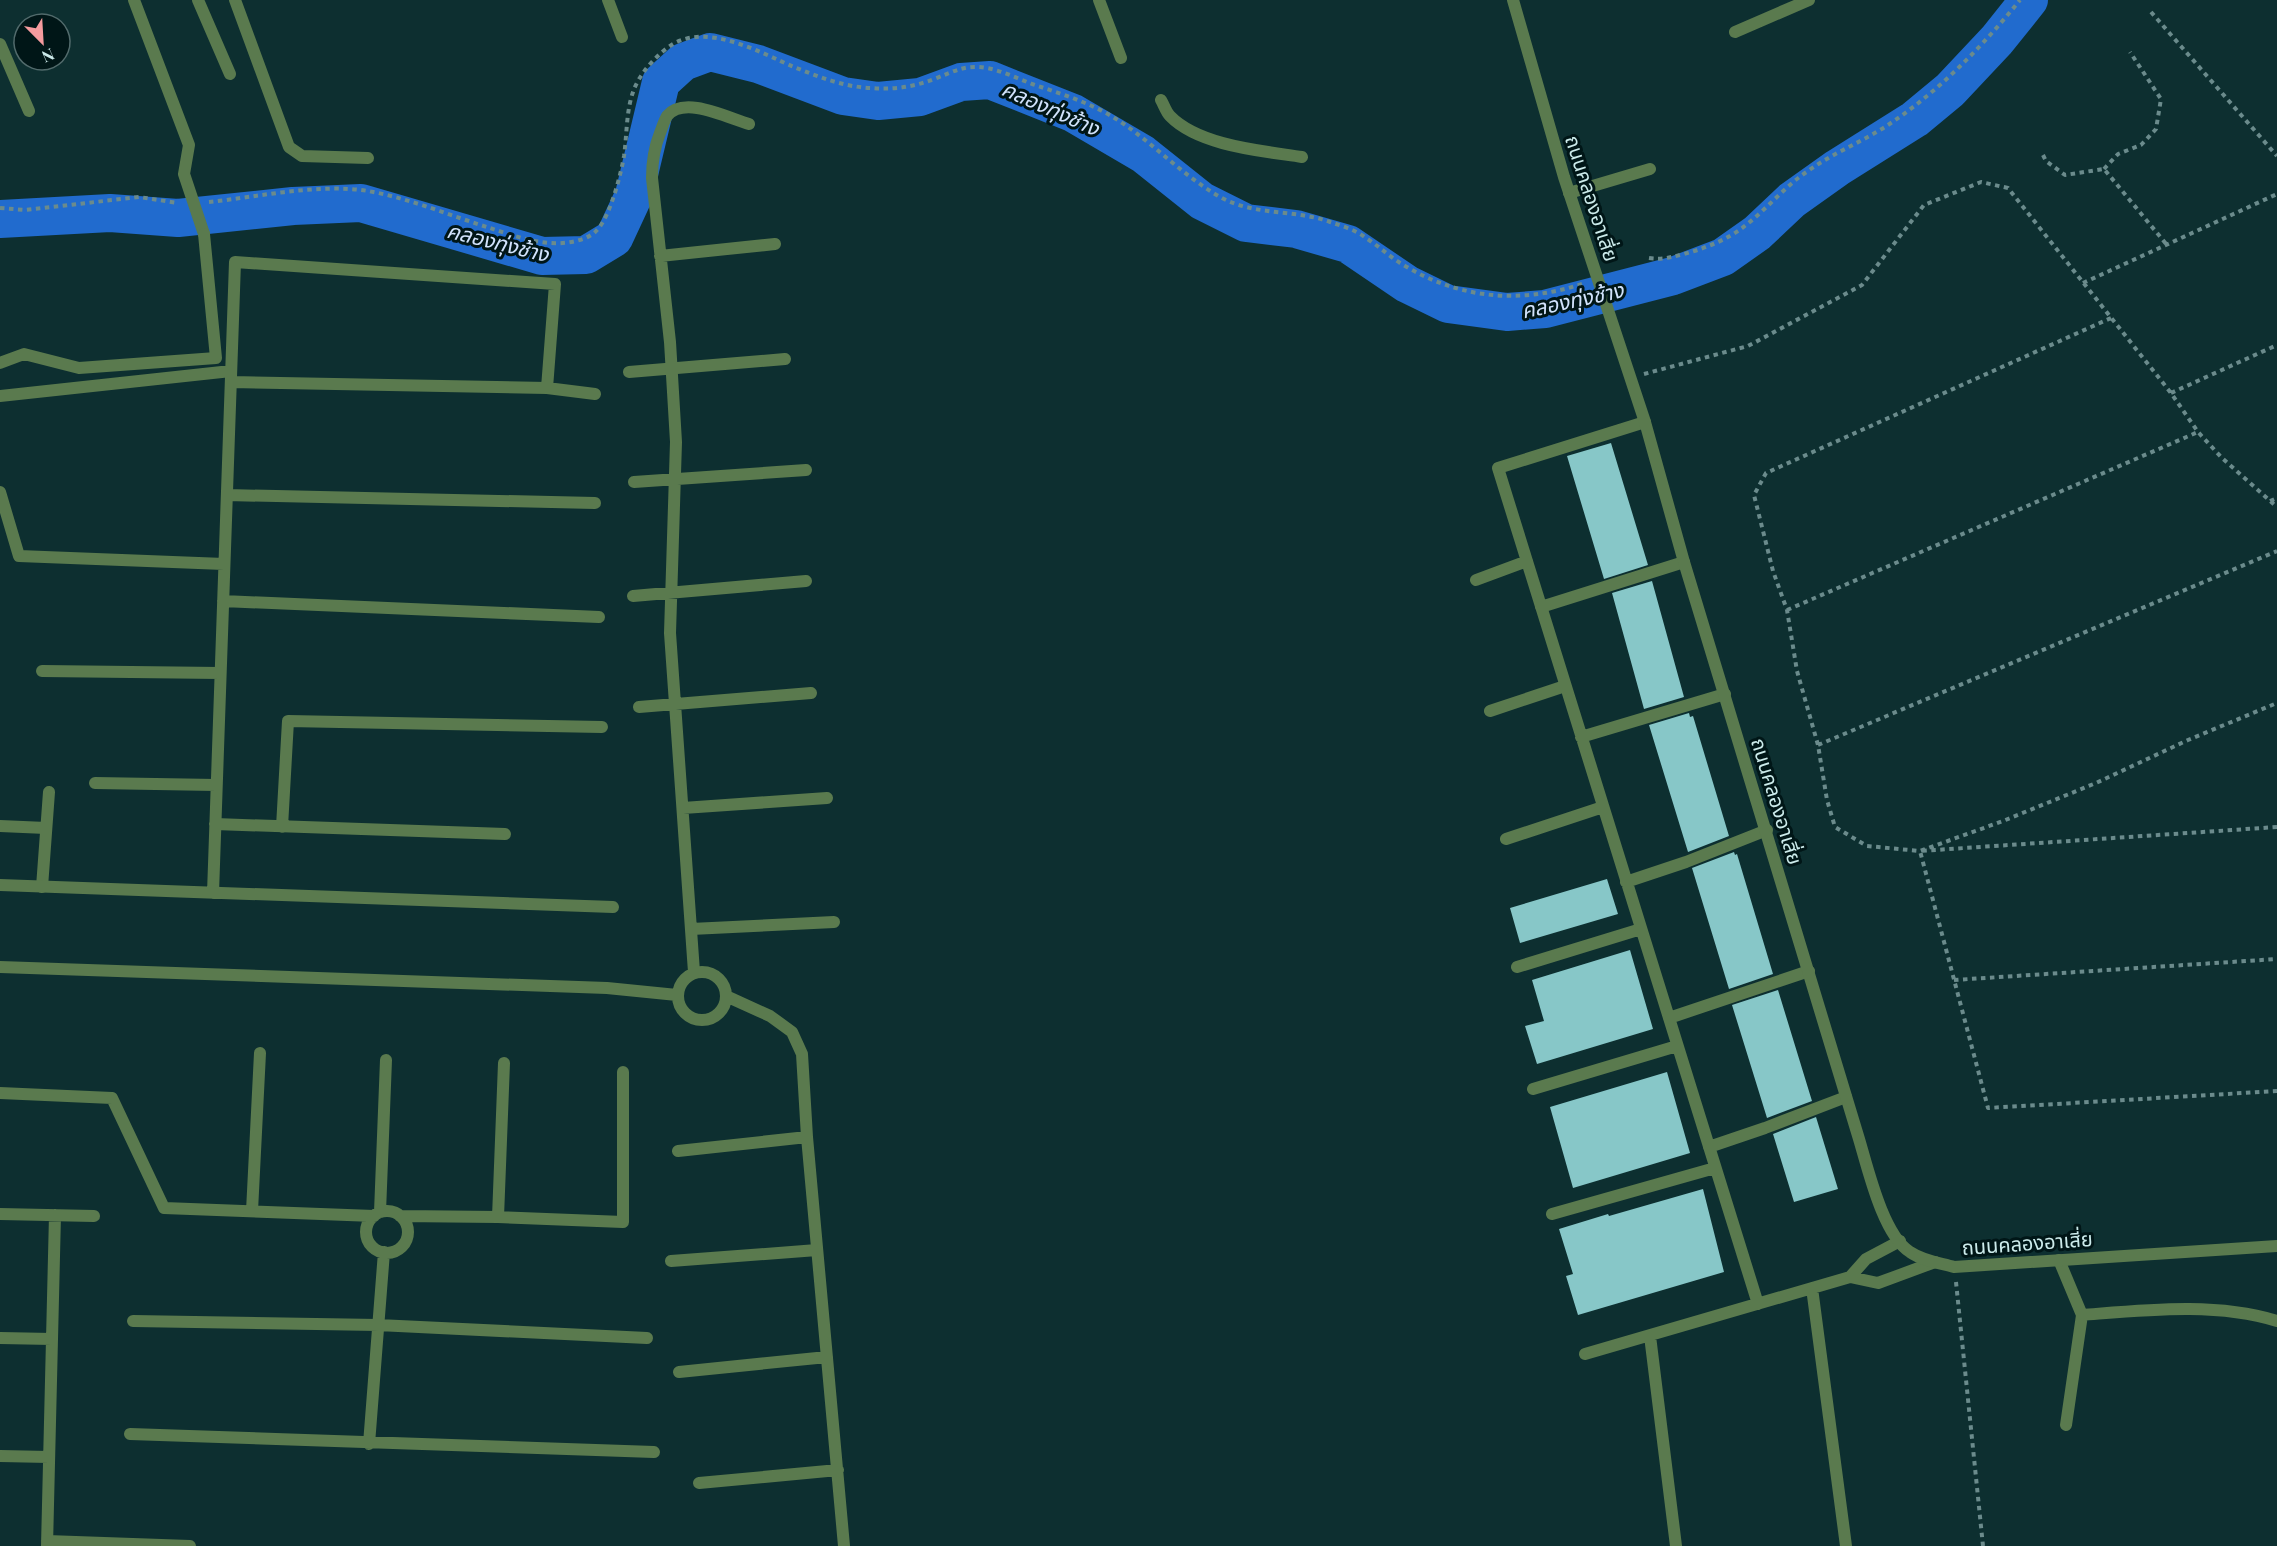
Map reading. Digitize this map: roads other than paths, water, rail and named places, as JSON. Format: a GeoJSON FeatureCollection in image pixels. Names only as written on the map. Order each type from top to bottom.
{"type":"FeatureCollection","features":[{"type":"Feature","properties":{"kind":"street"},"geometry":{"type":"LineString","coordinates":[[0,363],[24,354],[79,368],[216,358],[204,234],[184,174],[189,145],[134,0]]}},
{"type":"Feature","properties":{"kind":"street"},"geometry":{"type":"LineString","coordinates":[[198,0],[230,74]]}},
{"type":"Feature","properties":{"kind":"street"},"geometry":{"type":"LineString","coordinates":[[235,0],[289,147],[302,156],[368,158]]}},
{"type":"Feature","properties":{"kind":"street"},"geometry":{"type":"LineString","coordinates":[[608,0],[622,37]]}},
{"type":"Feature","properties":{"kind":"street"},"geometry":{"type":"LineString","coordinates":[[1099,0],[1121,58]]}},
{"type":"Feature","properties":{"kind":"street","name":"ถนนคลองอาเสี่ย"},"geometry":{"type":"LineString","coordinates":[[1513,0],[1569,193],[1645,423],[1684,562],[1846,1097],[1880,1206],[1891,1229],[1907,1251],[1919,1257],[1954,1267],[2277,1246]]}},
{"type":"Feature","properties":{"kind":"street"},"geometry":{"type":"LineString","coordinates":[[1735,32],[1809,0]]}},
{"type":"Feature","properties":{"kind":"street"},"geometry":{"type":"LineString","coordinates":[[0,44],[29,111]]}},
{"type":"Feature","properties":{"kind":"street"},"geometry":{"type":"LineString","coordinates":[[1161,100],[1169,116],[1185,127],[1223,144],[1302,157]]}},
{"type":"Feature","properties":{"kind":"street"},"geometry":{"type":"LineString","coordinates":[[694,972],[670,633],[676,442],[652,161],[666,117],[675,108],[696,107],[749,124]]}},
{"type":"Feature","properties":{"kind":"street"},"geometry":{"type":"LineString","coordinates":[[1569,193],[1650,169]]}},
{"type":"Feature","properties":{"kind":"street"},"geometry":{"type":"LineString","coordinates":[[660,256],[775,244]]}},
{"type":"Feature","properties":{"kind":"street"},"geometry":{"type":"LineString","coordinates":[[213,893],[235,262],[555,284],[547,388]]}},
{"type":"Feature","properties":{"kind":"street"},"geometry":{"type":"LineString","coordinates":[[629,372],[785,358]]}},
{"type":"Feature","properties":{"kind":"street"},"geometry":{"type":"LineString","coordinates":[[0,396],[231,376],[547,388],[595,394]]}},
{"type":"Feature","properties":{"kind":"street"},"geometry":{"type":"LineString","coordinates":[[1645,423],[1498,468],[1758,1304]]}},
{"type":"Feature","properties":{"kind":"street"},"geometry":{"type":"LineString","coordinates":[[634,482],[806,470]]}},
{"type":"Feature","properties":{"kind":"street"},"geometry":{"type":"LineString","coordinates":[[0,492],[19,555],[224,564]]}},
{"type":"Feature","properties":{"kind":"street"},"geometry":{"type":"LineString","coordinates":[[227,495],[595,503]]}},
{"type":"Feature","properties":{"kind":"street"},"geometry":{"type":"LineString","coordinates":[[1476,579],[1527,561]]}},
{"type":"Feature","properties":{"kind":"street"},"geometry":{"type":"LineString","coordinates":[[1541,607],[1684,562]]}},
{"type":"Feature","properties":{"kind":"street"},"geometry":{"type":"LineString","coordinates":[[633,596],[806,581]]}},
{"type":"Feature","properties":{"kind":"street"},"geometry":{"type":"LineString","coordinates":[[223,601],[599,617]]}},
{"type":"Feature","properties":{"kind":"street"},"geometry":{"type":"LineString","coordinates":[[42,671],[220,673]]}},
{"type":"Feature","properties":{"kind":"street"},"geometry":{"type":"LineString","coordinates":[[1490,711],[1565,686]]}},
{"type":"Feature","properties":{"kind":"street"},"geometry":{"type":"LineString","coordinates":[[639,707],[811,693]]}},
{"type":"Feature","properties":{"kind":"street"},"geometry":{"type":"LineString","coordinates":[[1581,737],[1725,694]]}},
{"type":"Feature","properties":{"kind":"street"},"geometry":{"type":"LineString","coordinates":[[282,827],[288,720],[602,727]]}},
{"type":"Feature","properties":{"kind":"street"},"geometry":{"type":"LineString","coordinates":[[95,783],[216,785]]}},
{"type":"Feature","properties":{"kind":"street"},"geometry":{"type":"LineString","coordinates":[[42,887],[49,792]]}},
{"type":"Feature","properties":{"kind":"street"},"geometry":{"type":"LineString","coordinates":[[683,808],[828,798]]}},
{"type":"Feature","properties":{"kind":"street"},"geometry":{"type":"LineString","coordinates":[[1506,839],[1603,807]]}},
{"type":"Feature","properties":{"kind":"street"},"geometry":{"type":"LineString","coordinates":[[215,824],[505,834]]}},
{"type":"Feature","properties":{"kind":"street"},"geometry":{"type":"LineString","coordinates":[[0,826],[46,828]]}},
{"type":"Feature","properties":{"kind":"street"},"geometry":{"type":"LineString","coordinates":[[1626,882],[1686,862],[1767,830]]}},
{"type":"Feature","properties":{"kind":"street"},"geometry":{"type":"LineString","coordinates":[[0,885],[612,906]]}},
{"type":"Feature","properties":{"kind":"street"},"geometry":{"type":"LineString","coordinates":[[691,929],[834,922]]}},
{"type":"Feature","properties":{"kind":"street"},"geometry":{"type":"LineString","coordinates":[[1517,967],[1641,929]]}},
{"type":"Feature","properties":{"kind":"street"},"geometry":{"type":"LineString","coordinates":[[0,967],[607,988],[677,995]]}},
{"type":"Feature","properties":{"kind":"street"},"geometry":{"type":"LineString","coordinates":[[704,971],[714,974],[722,982],[726,996],[719,1013],[709,1019],[698,1020],[687,1016],[679,1006],[677,995],[679,986],[685,977],[694,972],[704,971]]}},
{"type":"Feature","properties":{"kind":"street"},"geometry":{"type":"LineString","coordinates":[[1669,1018],[1809,971]]}},
{"type":"Feature","properties":{"kind":"street"},"geometry":{"type":"LineString","coordinates":[[726,996],[770,1016],[792,1032],[802,1054],[807,1137],[844,1546]]}},
{"type":"Feature","properties":{"kind":"street"},"geometry":{"type":"LineString","coordinates":[[1533,1089],[1677,1046]]}},
{"type":"Feature","properties":{"kind":"street"},"geometry":{"type":"LineString","coordinates":[[252,1211],[260,1053]]}},
{"type":"Feature","properties":{"kind":"street"},"geometry":{"type":"LineString","coordinates":[[0,1093],[112,1098],[164,1208],[377,1214],[394,1212],[400,1216],[407,1227],[406,1240],[397,1250],[384,1252],[372,1246],[366,1234],[369,1220],[377,1214],[386,1060]]}},
{"type":"Feature","properties":{"kind":"street"},"geometry":{"type":"LineString","coordinates":[[498,1217],[504,1063]]}},
{"type":"Feature","properties":{"kind":"street"},"geometry":{"type":"LineString","coordinates":[[400,1216],[623,1222],[622,1072]]}},
{"type":"Feature","properties":{"kind":"street"},"geometry":{"type":"LineString","coordinates":[[1708,1147],[1846,1097]]}},
{"type":"Feature","properties":{"kind":"street"},"geometry":{"type":"LineString","coordinates":[[678,1151],[807,1137]]}},
{"type":"Feature","properties":{"kind":"street"},"geometry":{"type":"LineString","coordinates":[[1552,1214],[1715,1168]]}},
{"type":"Feature","properties":{"kind":"street"},"geometry":{"type":"LineString","coordinates":[[0,1214],[94,1216]]}},
{"type":"Feature","properties":{"kind":"street"},"geometry":{"type":"LineString","coordinates":[[55,1215],[47,1543],[190,1546]]}},
{"type":"Feature","properties":{"kind":"street"},"geometry":{"type":"LineString","coordinates":[[1850,1277],[1866,1259],[1900,1242]]}},
{"type":"Feature","properties":{"kind":"street"},"geometry":{"type":"LineString","coordinates":[[671,1261],[818,1250]]}},
{"type":"Feature","properties":{"kind":"street"},"geometry":{"type":"LineString","coordinates":[[369,1444],[384,1252]]}},
{"type":"Feature","properties":{"kind":"street"},"geometry":{"type":"LineString","coordinates":[[2059,1260],[2082,1315],[2066,1425]]}},
{"type":"Feature","properties":{"kind":"street"},"geometry":{"type":"LineString","coordinates":[[1585,1354],[1850,1277],[1878,1283],[1935,1262]]}},
{"type":"Feature","properties":{"kind":"street"},"geometry":{"type":"LineString","coordinates":[[1812,1288],[1846,1546]]}},
{"type":"Feature","properties":{"kind":"street"},"geometry":{"type":"LineString","coordinates":[[2082,1315],[2135,1311],[2218,1310],[2277,1321]]}},
{"type":"Feature","properties":{"kind":"street"},"geometry":{"type":"LineString","coordinates":[[133,1321],[378,1325],[646,1338]]}},
{"type":"Feature","properties":{"kind":"street"},"geometry":{"type":"LineString","coordinates":[[1650,1336],[1676,1546]]}},
{"type":"Feature","properties":{"kind":"street"},"geometry":{"type":"LineString","coordinates":[[0,1338],[52,1339]]}},
{"type":"Feature","properties":{"kind":"street"},"geometry":{"type":"LineString","coordinates":[[679,1372],[827,1357]]}},
{"type":"Feature","properties":{"kind":"street"},"geometry":{"type":"LineString","coordinates":[[130,1434],[654,1452]]}},
{"type":"Feature","properties":{"kind":"street"},"geometry":{"type":"LineString","coordinates":[[0,1456],[49,1457]]}},
{"type":"Feature","properties":{"kind":"street"},"geometry":{"type":"LineString","coordinates":[[699,1483],[838,1470]]}},
{"type":"Feature","properties":{"kind":"waterway","name":"คลองทุ่งช้าง"},"geometry":{"type":"LineString","coordinates":[[0,219],[110,213],[178,218],[293,206],[361,203],[542,256],[586,255],[614,238],[634,195],[661,82],[683,62],[710,52],[758,64],[843,96],[878,101],[920,97],[961,82],[990,80],[1073,113],[1143,154],[1202,201],[1246,223],[1296,229],[1348,244],[1407,284],[1448,304],[1507,312],[1545,309],[1673,276],[1723,257],[1757,233],[1792,200],[1837,168],[1915,119],[1950,90],[1997,40],[2029,0]]}}]}
